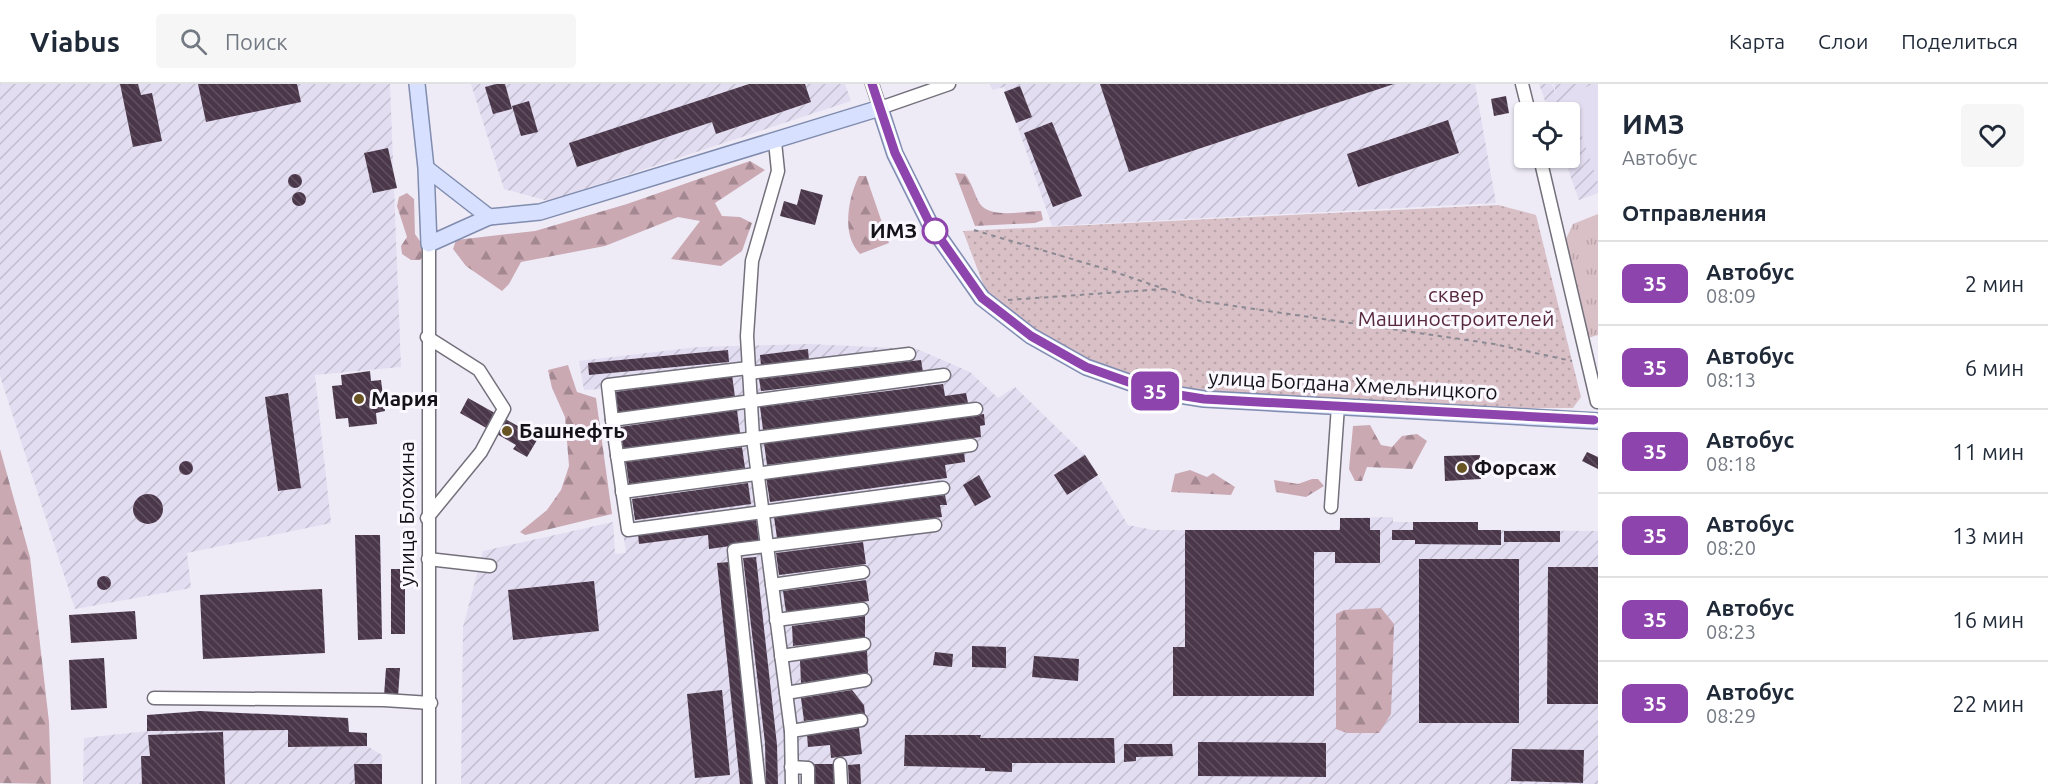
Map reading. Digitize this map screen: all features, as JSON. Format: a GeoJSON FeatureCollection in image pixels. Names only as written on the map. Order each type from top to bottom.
{"type":"FeatureCollection","features":[{"type":"Feature","properties":{"kind":"main road","name":"улица Блохина"},"geometry":{"type":"LineString","coordinates":[[417,84],[426,168],[429,244]]}},
{"type":"Feature","properties":{"kind":"main road"},"geometry":{"type":"LineString","coordinates":[[429,244],[489,218],[540,212],[775,142],[880,108]]}},
{"type":"Feature","properties":{"kind":"main road","name":"улица Богдана Хмельницкого"},"geometry":{"type":"LineString","coordinates":[[880,108],[895,153],[930,224],[982,298],[1031,336],[1086,367],[1154,391],[1204,399],[1596,421]]}},
{"type":"Feature","properties":{"kind":"main road"},"geometry":{"type":"LineString","coordinates":[[426,168],[489,218]]}},
{"type":"Feature","properties":{"kind":"street","name":"улица Богдана Хмельницкого"},"geometry":{"type":"LineString","coordinates":[[872,84],[880,108]]}},
{"type":"Feature","properties":{"kind":"street"},"geometry":{"type":"LineString","coordinates":[[880,108],[949,84]]}},
{"type":"Feature","properties":{"kind":"street"},"geometry":{"type":"LineString","coordinates":[[1522,84],[1526,102]]}},
{"type":"Feature","properties":{"kind":"street"},"geometry":{"type":"LineString","coordinates":[[775,142],[778,171],[752,261],[747,336],[753,438],[791,731],[792,784]]}},
{"type":"Feature","properties":{"kind":"street"},"geometry":{"type":"LineString","coordinates":[[1542,168],[1597,401],[1596,421]]}},
{"type":"Feature","properties":{"kind":"street","name":"улица Блохина"},"geometry":{"type":"LineString","coordinates":[[429,244],[427,337],[429,784]]}},
{"type":"Feature","properties":{"kind":"street"},"geometry":{"type":"LineString","coordinates":[[427,337],[479,370],[504,409],[481,452],[427,518]]}},
{"type":"Feature","properties":{"kind":"street"},"geometry":{"type":"LineString","coordinates":[[909,354],[608,384],[628,530],[943,488]]}},
{"type":"Feature","properties":{"kind":"street"},"geometry":{"type":"LineString","coordinates":[[612,420],[944,375]]}},
{"type":"Feature","properties":{"kind":"street"},"geometry":{"type":"LineString","coordinates":[[1331,507],[1338,406]]}},
{"type":"Feature","properties":{"kind":"street"},"geometry":{"type":"LineString","coordinates":[[617,456],[976,409]]}},
{"type":"Feature","properties":{"kind":"street"},"geometry":{"type":"LineString","coordinates":[[622,492],[971,445]]}},
{"type":"Feature","properties":{"kind":"street"},"geometry":{"type":"LineString","coordinates":[[759,784],[734,550],[935,525]]}},
{"type":"Feature","properties":{"kind":"street"},"geometry":{"type":"LineString","coordinates":[[428,559],[490,566]]}},
{"type":"Feature","properties":{"kind":"street"},"geometry":{"type":"LineString","coordinates":[[772,585],[863,572]]}},
{"type":"Feature","properties":{"kind":"street"},"geometry":{"type":"LineString","coordinates":[[776,620],[862,609]]}},
{"type":"Feature","properties":{"kind":"street"},"geometry":{"type":"LineString","coordinates":[[781,656],[864,644]]}},
{"type":"Feature","properties":{"kind":"street"},"geometry":{"type":"LineString","coordinates":[[786,693],[865,680]]}},
{"type":"Feature","properties":{"kind":"street"},"geometry":{"type":"LineString","coordinates":[[154,698],[430,702]]}},
{"type":"Feature","properties":{"kind":"street"},"geometry":{"type":"LineString","coordinates":[[791,731],[861,720]]}},
{"type":"Feature","properties":{"kind":"street"},"geometry":{"type":"LineString","coordinates":[[840,764],[841,784]]}},
{"type":"Feature","properties":{"kind":"street"},"geometry":{"type":"LineString","coordinates":[[791,767],[808,768],[808,784]]}},
{"type":"Feature","properties":{"kind":"path"},"geometry":{"type":"LineString","coordinates":[[974,230],[1200,301],[1494,344],[1572,361]]}},
{"type":"Feature","properties":{"kind":"path"},"geometry":{"type":"LineString","coordinates":[[1005,300],[1167,289]]}},
{"type":"Feature","properties":{"kind":"shaded area"},"geometry":{"type":"Polygon","coordinates":[[[0,84],[390,84],[401,367],[315,375],[331,523],[187,553],[191,588],[75,609],[0,376],[0,84]]]}},
{"type":"Feature","properties":{"kind":"shaded area"},"geometry":{"type":"Polygon","coordinates":[[[471,84],[845,84],[851,101],[548,201],[504,189],[471,84]]]}},
{"type":"Feature","properties":{"kind":"shaded area"},"geometry":{"type":"Polygon","coordinates":[[[990,84],[1475,84],[1496,203],[1052,226],[1004,87],[992,90],[990,84]]]}},
{"type":"Feature","properties":{"kind":"shaded area"},"geometry":{"type":"Polygon","coordinates":[[[1539,84],[1552,84],[1556,95],[1554,84],[1593,84],[1568,95],[1570,102],[1545,102],[1539,84]]]}},
{"type":"Feature","properties":{"kind":"shaded area"},"geometry":{"type":"Polygon","coordinates":[[[1598,84],[1598,193],[1580,143],[1580,102],[1561,102],[1558,98],[1598,84]]]}},
{"type":"Feature","properties":{"kind":"shaded area"},"geometry":{"type":"Polygon","coordinates":[[[1580,130],[1598,183],[1598,193],[1579,200],[1568,168],[1580,168],[1580,130]]]}},
{"type":"Feature","properties":{"kind":"shaded area"},"geometry":{"type":"Polygon","coordinates":[[[809,344],[917,349],[970,372],[998,398],[1015,387],[1085,455],[1128,525],[1153,530],[1339,530],[1340,518],[1393,517],[1393,522],[1478,522],[1478,530],[1598,531],[1598,784],[461,784],[463,627],[483,551],[613,522],[615,554],[626,553],[602,389],[584,390],[579,361],[698,347],[809,344]]]}},
{"type":"Feature","properties":{"kind":"shaded area"},"geometry":{"type":"Polygon","coordinates":[[[288,730],[288,747],[367,746],[382,755],[382,784],[83,784],[84,738],[147,731],[288,730]]]}},
{"type":"Feature","properties":{"kind":"green space"},"geometry":{"type":"Polygon","coordinates":[[[750,161],[765,170],[715,203],[722,216],[740,217],[752,223],[742,251],[721,266],[671,259],[700,221],[678,217],[605,246],[521,262],[509,284],[502,291],[466,266],[453,249],[456,240],[535,231],[627,204],[750,161]]]}},
{"type":"Feature","properties":{"kind":"green space"},"geometry":{"type":"Polygon","coordinates":[[[955,173],[965,174],[980,204],[985,209],[1000,213],[1041,211],[1043,220],[1035,223],[975,226],[955,173]]]}},
{"type":"Feature","properties":{"kind":"green space"},"geometry":{"type":"Polygon","coordinates":[[[859,176],[866,176],[889,243],[860,254],[850,237],[848,227],[849,205],[859,176]]]}},
{"type":"Feature","properties":{"kind":"green space"},"geometry":{"type":"Polygon","coordinates":[[[407,193],[414,199],[415,234],[424,247],[424,255],[420,260],[411,260],[402,254],[401,246],[407,237],[397,206],[399,197],[407,193]]]}},
{"type":"Feature","properties":{"kind":"green space","name":"сквер Машиностроителей"},"geometry":{"type":"Polygon","coordinates":[[[1498,205],[1536,215],[1581,397],[1573,408],[1481,408],[1200,392],[1114,372],[1064,350],[988,297],[963,231],[1498,205]]]}},
{"type":"Feature","properties":{"kind":"green space"},"geometry":{"type":"Polygon","coordinates":[[[1598,214],[1598,335],[1588,338],[1564,243],[1573,224],[1598,214]]]}},
{"type":"Feature","properties":{"kind":"green space"},"geometry":{"type":"Polygon","coordinates":[[[568,365],[577,392],[596,398],[612,514],[525,535],[520,532],[547,510],[561,490],[569,466],[565,417],[552,388],[548,370],[568,365]]]}},
{"type":"Feature","properties":{"kind":"green space"},"geometry":{"type":"Polygon","coordinates":[[[1370,425],[1381,445],[1392,447],[1402,436],[1417,434],[1427,441],[1412,469],[1367,467],[1362,481],[1355,481],[1349,469],[1353,426],[1370,425]]]}},
{"type":"Feature","properties":{"kind":"green space"},"geometry":{"type":"Polygon","coordinates":[[[0,449],[30,557],[49,722],[51,784],[0,783],[0,449]]]}},
{"type":"Feature","properties":{"kind":"green space"},"geometry":{"type":"Polygon","coordinates":[[[1190,470],[1207,477],[1213,473],[1235,487],[1231,495],[1171,492],[1175,474],[1190,470]]]}},
{"type":"Feature","properties":{"kind":"green space"},"geometry":{"type":"Polygon","coordinates":[[[1318,479],[1324,486],[1306,497],[1276,492],[1274,480],[1298,484],[1318,479]]]}},
{"type":"Feature","properties":{"kind":"green space"},"geometry":{"type":"Polygon","coordinates":[[[1381,608],[1394,624],[1391,714],[1379,733],[1347,733],[1336,729],[1336,614],[1344,610],[1381,608]]]}},
{"type":"Feature","properties":{"kind":"building"},"geometry":{"type":"Polygon","coordinates":[[[120,84],[138,84],[141,95],[152,93],[162,141],[133,147],[120,84]]]}},
{"type":"Feature","properties":{"kind":"building"},"geometry":{"type":"Polygon","coordinates":[[[198,84],[297,84],[301,102],[206,122],[198,84]]]}},
{"type":"Feature","properties":{"kind":"building"},"geometry":{"type":"Polygon","coordinates":[[[505,84],[512,109],[493,114],[485,87],[505,84]]]}},
{"type":"Feature","properties":{"kind":"building"},"geometry":{"type":"Polygon","coordinates":[[[749,84],[805,84],[811,102],[716,134],[712,122],[577,167],[569,143],[749,84]]]}},
{"type":"Feature","properties":{"kind":"building"},"geometry":{"type":"Polygon","coordinates":[[[1100,84],[1394,84],[1129,172],[1100,84]]]}},
{"type":"Feature","properties":{"kind":"building"},"geometry":{"type":"Polygon","coordinates":[[[1020,86],[1032,117],[1016,123],[1004,92],[1020,86]]]}},
{"type":"Feature","properties":{"kind":"building"},"geometry":{"type":"Polygon","coordinates":[[[1506,96],[1509,113],[1494,116],[1491,99],[1506,96]]]}},
{"type":"Feature","properties":{"kind":"building"},"geometry":{"type":"Polygon","coordinates":[[[529,101],[538,132],[521,136],[512,106],[529,101]]]}},
{"type":"Feature","properties":{"kind":"building"},"geometry":{"type":"Polygon","coordinates":[[[1448,120],[1459,153],[1358,187],[1347,154],[1448,120]]]}},
{"type":"Feature","properties":{"kind":"building"},"geometry":{"type":"Polygon","coordinates":[[[1052,122],[1082,196],[1053,207],[1024,133],[1052,122]]]}},
{"type":"Feature","properties":{"kind":"building"},"geometry":{"type":"Polygon","coordinates":[[[388,148],[397,188],[373,193],[364,153],[388,148]]]}},
{"type":"Feature","properties":{"kind":"building"},"geometry":{"type":"Polygon","coordinates":[[[292,174],[298,174],[302,181],[298,188],[292,188],[288,184],[288,178],[292,174]]]}},
{"type":"Feature","properties":{"kind":"building"},"geometry":{"type":"Polygon","coordinates":[[[801,189],[823,195],[815,225],[780,216],[784,201],[797,205],[801,189]]]}},
{"type":"Feature","properties":{"kind":"building"},"geometry":{"type":"Polygon","coordinates":[[[296,192],[302,192],[306,199],[302,206],[296,206],[292,202],[292,196],[296,192]]]}},
{"type":"Feature","properties":{"kind":"building"},"geometry":{"type":"Polygon","coordinates":[[[808,349],[809,361],[761,366],[760,355],[808,349]]]}},
{"type":"Feature","properties":{"kind":"building"},"geometry":{"type":"Polygon","coordinates":[[[728,350],[729,362],[589,375],[588,363],[728,350]]]}},
{"type":"Feature","properties":{"kind":"building"},"geometry":{"type":"Polygon","coordinates":[[[921,360],[923,372],[761,391],[759,379],[921,360]]]}},
{"type":"Feature","properties":{"kind":"building"},"geometry":{"type":"Polygon","coordinates":[[[370,371],[371,381],[381,380],[385,411],[376,413],[377,424],[349,427],[348,418],[336,419],[332,386],[342,385],[341,375],[370,371]]]}},
{"type":"Feature","properties":{"kind":"building"},"geometry":{"type":"Polygon","coordinates":[[[732,375],[735,397],[618,414],[615,392],[732,375]]]}},
{"type":"Feature","properties":{"kind":"building"},"geometry":{"type":"Polygon","coordinates":[[[943,384],[945,396],[966,393],[968,403],[763,430],[760,407],[943,384]]]}},
{"type":"Feature","properties":{"kind":"building"},"geometry":{"type":"Polygon","coordinates":[[[288,393],[301,488],[278,491],[265,397],[288,393]]]}},
{"type":"Feature","properties":{"kind":"building"},"geometry":{"type":"Polygon","coordinates":[[[468,398],[525,430],[526,427],[540,435],[527,457],[513,449],[516,445],[460,413],[468,398]]]}},
{"type":"Feature","properties":{"kind":"building"},"geometry":{"type":"Polygon","coordinates":[[[737,410],[740,433],[623,450],[620,427],[737,410]]]}},
{"type":"Feature","properties":{"kind":"building"},"geometry":{"type":"Polygon","coordinates":[[[984,414],[985,425],[980,426],[981,437],[767,465],[764,443],[984,414]]]}},
{"type":"Feature","properties":{"kind":"building"},"geometry":{"type":"Polygon","coordinates":[[[742,447],[745,468],[629,484],[626,462],[742,447]]]}},
{"type":"Feature","properties":{"kind":"building"},"geometry":{"type":"Polygon","coordinates":[[[964,451],[965,462],[945,465],[947,478],[770,502],[766,477],[964,451]]]}},
{"type":"Feature","properties":{"kind":"building"},"geometry":{"type":"Polygon","coordinates":[[[1587,452],[1598,457],[1598,469],[1582,461],[1587,452]]]}},
{"type":"Feature","properties":{"kind":"building"},"geometry":{"type":"Polygon","coordinates":[[[1085,455],[1098,475],[1067,495],[1054,475],[1085,455]]]}},
{"type":"Feature","properties":{"kind":"building"},"geometry":{"type":"Polygon","coordinates":[[[1480,455],[1481,479],[1445,481],[1444,456],[1480,455]]]}},
{"type":"Feature","properties":{"kind":"building"},"geometry":{"type":"Polygon","coordinates":[[[183,461],[189,461],[193,468],[189,475],[183,475],[179,471],[179,465],[183,461]]]}},
{"type":"Feature","properties":{"kind":"building"},"geometry":{"type":"Polygon","coordinates":[[[979,475],[991,497],[975,506],[963,485],[979,475]]]}},
{"type":"Feature","properties":{"kind":"building"},"geometry":{"type":"Polygon","coordinates":[[[748,483],[751,504],[635,520],[632,499],[748,483]]]}},
{"type":"Feature","properties":{"kind":"building"},"geometry":{"type":"Polygon","coordinates":[[[148,494],[159,498],[163,509],[159,520],[148,524],[137,520],[133,509],[137,498],[148,494]]]}},
{"type":"Feature","properties":{"kind":"building"},"geometry":{"type":"Polygon","coordinates":[[[945,495],[947,505],[940,505],[942,517],[777,538],[774,517],[945,495]]]}},
{"type":"Feature","properties":{"kind":"building"},"geometry":{"type":"Polygon","coordinates":[[[756,518],[759,542],[709,549],[708,535],[639,544],[638,534],[756,518]]]}},
{"type":"Feature","properties":{"kind":"building"},"geometry":{"type":"Polygon","coordinates":[[[1340,518],[1370,518],[1370,530],[1380,530],[1380,563],[1335,563],[1335,552],[1314,552],[1314,696],[1173,696],[1173,647],[1185,647],[1185,530],[1340,530],[1340,518]]]}},
{"type":"Feature","properties":{"kind":"building"},"geometry":{"type":"Polygon","coordinates":[[[1413,522],[1478,522],[1478,530],[1501,530],[1501,545],[1415,544],[1415,540],[1392,540],[1392,530],[1413,530],[1413,522]]]}},
{"type":"Feature","properties":{"kind":"building"},"geometry":{"type":"Polygon","coordinates":[[[1504,531],[1560,531],[1560,542],[1504,542],[1504,531]]]}},
{"type":"Feature","properties":{"kind":"building"},"geometry":{"type":"Polygon","coordinates":[[[355,535],[380,535],[382,639],[358,640],[355,535]]]}},
{"type":"Feature","properties":{"kind":"building"},"geometry":{"type":"Polygon","coordinates":[[[863,542],[866,564],[779,575],[776,553],[863,542]]]}},
{"type":"Feature","properties":{"kind":"building"},"geometry":{"type":"Polygon","coordinates":[[[756,557],[777,745],[778,784],[766,784],[765,743],[743,558],[756,557]]]}},
{"type":"Feature","properties":{"kind":"building"},"geometry":{"type":"Polygon","coordinates":[[[1419,559],[1519,559],[1519,723],[1419,723],[1419,559]]]}},
{"type":"Feature","properties":{"kind":"building"},"geometry":{"type":"Polygon","coordinates":[[[730,562],[752,784],[740,784],[717,563],[730,562]]]}},
{"type":"Feature","properties":{"kind":"building"},"geometry":{"type":"Polygon","coordinates":[[[1548,567],[1598,567],[1598,704],[1547,704],[1548,567]]]}},
{"type":"Feature","properties":{"kind":"building"},"geometry":{"type":"Polygon","coordinates":[[[391,569],[405,569],[405,634],[391,634],[391,569]]]}},
{"type":"Feature","properties":{"kind":"building"},"geometry":{"type":"Polygon","coordinates":[[[101,576],[107,576],[111,583],[107,590],[101,590],[97,586],[97,580],[101,576]]]}},
{"type":"Feature","properties":{"kind":"building"},"geometry":{"type":"Polygon","coordinates":[[[866,580],[869,601],[786,612],[783,591],[866,580]]]}},
{"type":"Feature","properties":{"kind":"building"},"geometry":{"type":"Polygon","coordinates":[[[594,581],[599,631],[513,640],[508,590],[594,581]]]}},
{"type":"Feature","properties":{"kind":"building"},"geometry":{"type":"Polygon","coordinates":[[[322,589],[325,653],[203,659],[200,595],[322,589]]]}},
{"type":"Feature","properties":{"kind":"building"},"geometry":{"type":"Polygon","coordinates":[[[135,611],[137,639],[71,643],[69,615],[135,611]]]}},
{"type":"Feature","properties":{"kind":"building"},"geometry":{"type":"Polygon","coordinates":[[[865,616],[865,638],[793,646],[792,626],[865,616]]]}},
{"type":"Feature","properties":{"kind":"building"},"geometry":{"type":"Polygon","coordinates":[[[972,646],[1006,647],[1006,668],[972,667],[972,646]]]}},
{"type":"Feature","properties":{"kind":"building"},"geometry":{"type":"Polygon","coordinates":[[[867,650],[868,673],[801,683],[800,660],[867,650]]]}},
{"type":"Feature","properties":{"kind":"building"},"geometry":{"type":"Polygon","coordinates":[[[935,652],[953,654],[952,667],[933,665],[935,652]]]}},
{"type":"Feature","properties":{"kind":"building"},"geometry":{"type":"Polygon","coordinates":[[[1034,656],[1079,659],[1078,681],[1032,677],[1034,656]]]}},
{"type":"Feature","properties":{"kind":"building"},"geometry":{"type":"Polygon","coordinates":[[[104,658],[107,708],[71,710],[69,660],[104,658]]]}},
{"type":"Feature","properties":{"kind":"building"},"geometry":{"type":"Polygon","coordinates":[[[386,668],[400,668],[398,697],[384,696],[386,668]]]}},
{"type":"Feature","properties":{"kind":"building"},"geometry":{"type":"Polygon","coordinates":[[[722,690],[730,775],[695,778],[687,694],[722,690]]]}},
{"type":"Feature","properties":{"kind":"building"},"geometry":{"type":"Polygon","coordinates":[[[852,690],[864,705],[865,714],[804,721],[801,698],[852,690]]]}},
{"type":"Feature","properties":{"kind":"building"},"geometry":{"type":"Polygon","coordinates":[[[200,711],[348,718],[349,732],[367,733],[367,746],[288,747],[288,730],[147,731],[147,715],[200,711]]]}},
{"type":"Feature","properties":{"kind":"building"},"geometry":{"type":"Polygon","coordinates":[[[859,728],[862,754],[831,758],[830,745],[808,747],[807,735],[859,728]]]}},
{"type":"Feature","properties":{"kind":"building"},"geometry":{"type":"Polygon","coordinates":[[[223,732],[225,784],[142,784],[141,756],[150,756],[148,735],[223,732]]]}},
{"type":"Feature","properties":{"kind":"building"},"geometry":{"type":"Polygon","coordinates":[[[905,735],[981,735],[980,738],[1114,738],[1115,763],[1012,763],[1012,772],[985,771],[985,768],[904,766],[905,735]]]}},
{"type":"Feature","properties":{"kind":"building"},"geometry":{"type":"Polygon","coordinates":[[[1198,742],[1326,743],[1326,777],[1198,776],[1198,742]]]}},
{"type":"Feature","properties":{"kind":"building"},"geometry":{"type":"Polygon","coordinates":[[[1124,744],[1172,744],[1173,756],[1136,757],[1136,761],[1124,762],[1124,744]]]}},
{"type":"Feature","properties":{"kind":"building"},"geometry":{"type":"Polygon","coordinates":[[[1512,749],[1584,750],[1583,783],[1511,781],[1512,749]]]}},
{"type":"Feature","properties":{"kind":"building"},"geometry":{"type":"Polygon","coordinates":[[[354,764],[382,764],[382,784],[355,784],[354,764]]]}},
{"type":"Feature","properties":{"kind":"building"},"geometry":{"type":"Polygon","coordinates":[[[811,764],[835,764],[835,784],[811,784],[811,764]]]}},
{"type":"Feature","properties":{"kind":"building"},"geometry":{"type":"Polygon","coordinates":[[[860,764],[861,784],[849,784],[848,765],[860,764]]]}},
{"type":"Feature","properties":{"kind":"bus line","name":"35"},"geometry":{"type":"LineString","coordinates":[[872,84],[895,153],[930,224],[982,298],[1031,336],[1086,367],[1154,391],[1204,399],[1594,420]]}},
{"type":"Feature","properties":{"kind":"place","name":"ИМЗ"},"geometry":{"type":"Point","coordinates":[935,231]}},
{"type":"Feature","properties":{"kind":"place","name":"Мария"},"geometry":{"type":"Point","coordinates":[359,399]}},
{"type":"Feature","properties":{"kind":"place","name":"Башнефть"},"geometry":{"type":"Point","coordinates":[507,431]}},
{"type":"Feature","properties":{"kind":"place","name":"Форсаж"},"geometry":{"type":"Point","coordinates":[1462,468]}}]}
